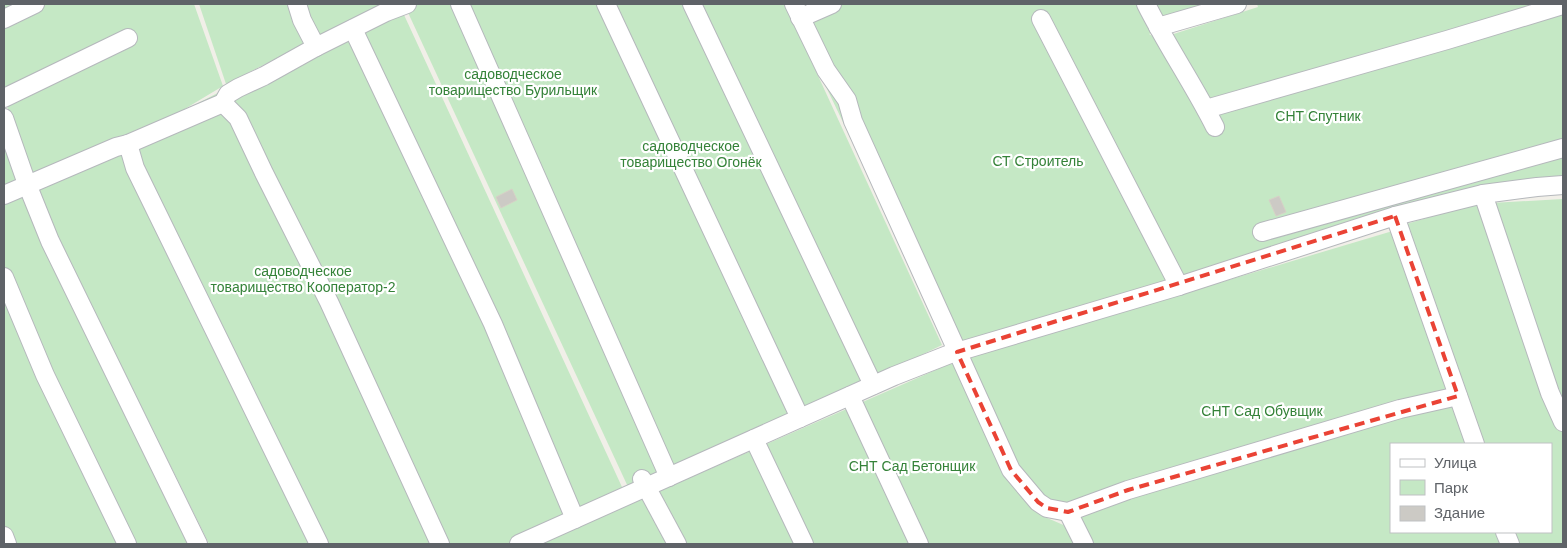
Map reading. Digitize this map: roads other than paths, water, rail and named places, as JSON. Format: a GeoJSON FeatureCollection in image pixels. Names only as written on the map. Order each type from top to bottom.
{"type":"FeatureCollection","features":[{"type":"Feature","properties":{"kind":"street"},"geometry":{"type":"LineString","coordinates":[[4,19],[35,4]]}},
{"type":"Feature","properties":{"kind":"street"},"geometry":{"type":"LineString","coordinates":[[297,4],[302,20],[316,47]]}},
{"type":"Feature","properties":{"kind":"street"},"geometry":{"type":"LineString","coordinates":[[4,195],[116,146],[128,144],[223,103],[228,94],[238,88],[386,12],[408,4]]}},
{"type":"Feature","properties":{"kind":"street"},"geometry":{"type":"LineString","coordinates":[[460,4],[669,477]]}},
{"type":"Feature","properties":{"kind":"street"},"geometry":{"type":"LineString","coordinates":[[606,4],[800,418]]}},
{"type":"Feature","properties":{"kind":"street"},"geometry":{"type":"LineString","coordinates":[[692,4],[873,385]]}},
{"type":"Feature","properties":{"kind":"street"},"geometry":{"type":"LineString","coordinates":[[832,4],[797,11],[826,70],[847,100],[854,121],[1011,470],[1038,502],[1047,508],[1068,512],[1128,490],[1400,409],[1458,396]]}},
{"type":"Feature","properties":{"kind":"street"},"geometry":{"type":"LineString","coordinates":[[1146,4],[1215,127]]}},
{"type":"Feature","properties":{"kind":"street"},"geometry":{"type":"LineString","coordinates":[[1158,27],[1237,4]]}},
{"type":"Feature","properties":{"kind":"street"},"geometry":{"type":"LineString","coordinates":[[1206,109],[1563,5]]}},
{"type":"Feature","properties":{"kind":"street"},"geometry":{"type":"LineString","coordinates":[[1041,19],[1179,286]]}},
{"type":"Feature","properties":{"kind":"street"},"geometry":{"type":"LineString","coordinates":[[353,29],[492,324],[575,519]]}},
{"type":"Feature","properties":{"kind":"street"},"geometry":{"type":"LineString","coordinates":[[4,98],[128,38]]}},
{"type":"Feature","properties":{"kind":"street"},"geometry":{"type":"LineString","coordinates":[[223,103],[238,118],[328,302],[440,544]]}},
{"type":"Feature","properties":{"kind":"street"},"geometry":{"type":"LineString","coordinates":[[4,118],[27,184],[50,241],[198,544]]}},
{"type":"Feature","properties":{"kind":"street"},"geometry":{"type":"LineString","coordinates":[[128,144],[135,168],[320,544]]}},
{"type":"Feature","properties":{"kind":"street"},"geometry":{"type":"LineString","coordinates":[[1262,232],[1563,148]]}},
{"type":"Feature","properties":{"kind":"street"},"geometry":{"type":"LineString","coordinates":[[519,544],[575,519],[644,483],[669,477],[873,385],[957,352],[1179,286],[1395,216],[1483,194],[1563,185]]}},
{"type":"Feature","properties":{"kind":"street"},"geometry":{"type":"LineString","coordinates":[[1483,194],[1550,394],[1563,422]]}},
{"type":"Feature","properties":{"kind":"street"},"geometry":{"type":"LineString","coordinates":[[1395,216],[1475,443]]}},
{"type":"Feature","properties":{"kind":"street"},"geometry":{"type":"LineString","coordinates":[[4,277],[45,375],[127,544]]}},
{"type":"Feature","properties":{"kind":"street"},"geometry":{"type":"LineString","coordinates":[[850,396],[919,544]]}},
{"type":"Feature","properties":{"kind":"street"},"geometry":{"type":"LineString","coordinates":[[754,439],[804,544]]}},
{"type":"Feature","properties":{"kind":"street"},"geometry":{"type":"LineString","coordinates":[[644,483],[677,544]]}},
{"type":"Feature","properties":{"kind":"street"},"geometry":{"type":"LineString","coordinates":[[1068,512],[1084,544]]}},
{"type":"Feature","properties":{"kind":"street"},"geometry":{"type":"LineString","coordinates":[[4,536],[7,544]]}},
{"type":"Feature","properties":{"kind":"park label","name":"садоводческое товарищество Бурильщик"},"geometry":{"type":"Point","coordinates":[513,82]}},
{"type":"Feature","properties":{"kind":"park label","name":"СНТ Спутник"},"geometry":{"type":"Point","coordinates":[1318,116]}},
{"type":"Feature","properties":{"kind":"park label","name":"садоводческое товарищество Огонёк"},"geometry":{"type":"Point","coordinates":[691,154]}},
{"type":"Feature","properties":{"kind":"park label","name":"СТ Строитель"},"geometry":{"type":"Point","coordinates":[1038,161]}},
{"type":"Feature","properties":{"kind":"park label","name":"садоводческое товарищество Кооператор-2"},"geometry":{"type":"Point","coordinates":[303,280]}},
{"type":"Feature","properties":{"kind":"park label","name":"СНТ Сад Обувщик"},"geometry":{"type":"Point","coordinates":[1262,411]}},
{"type":"Feature","properties":{"kind":"park label","name":"СНТ Сад Бетонщик"},"geometry":{"type":"Point","coordinates":[912,466]}}]}
